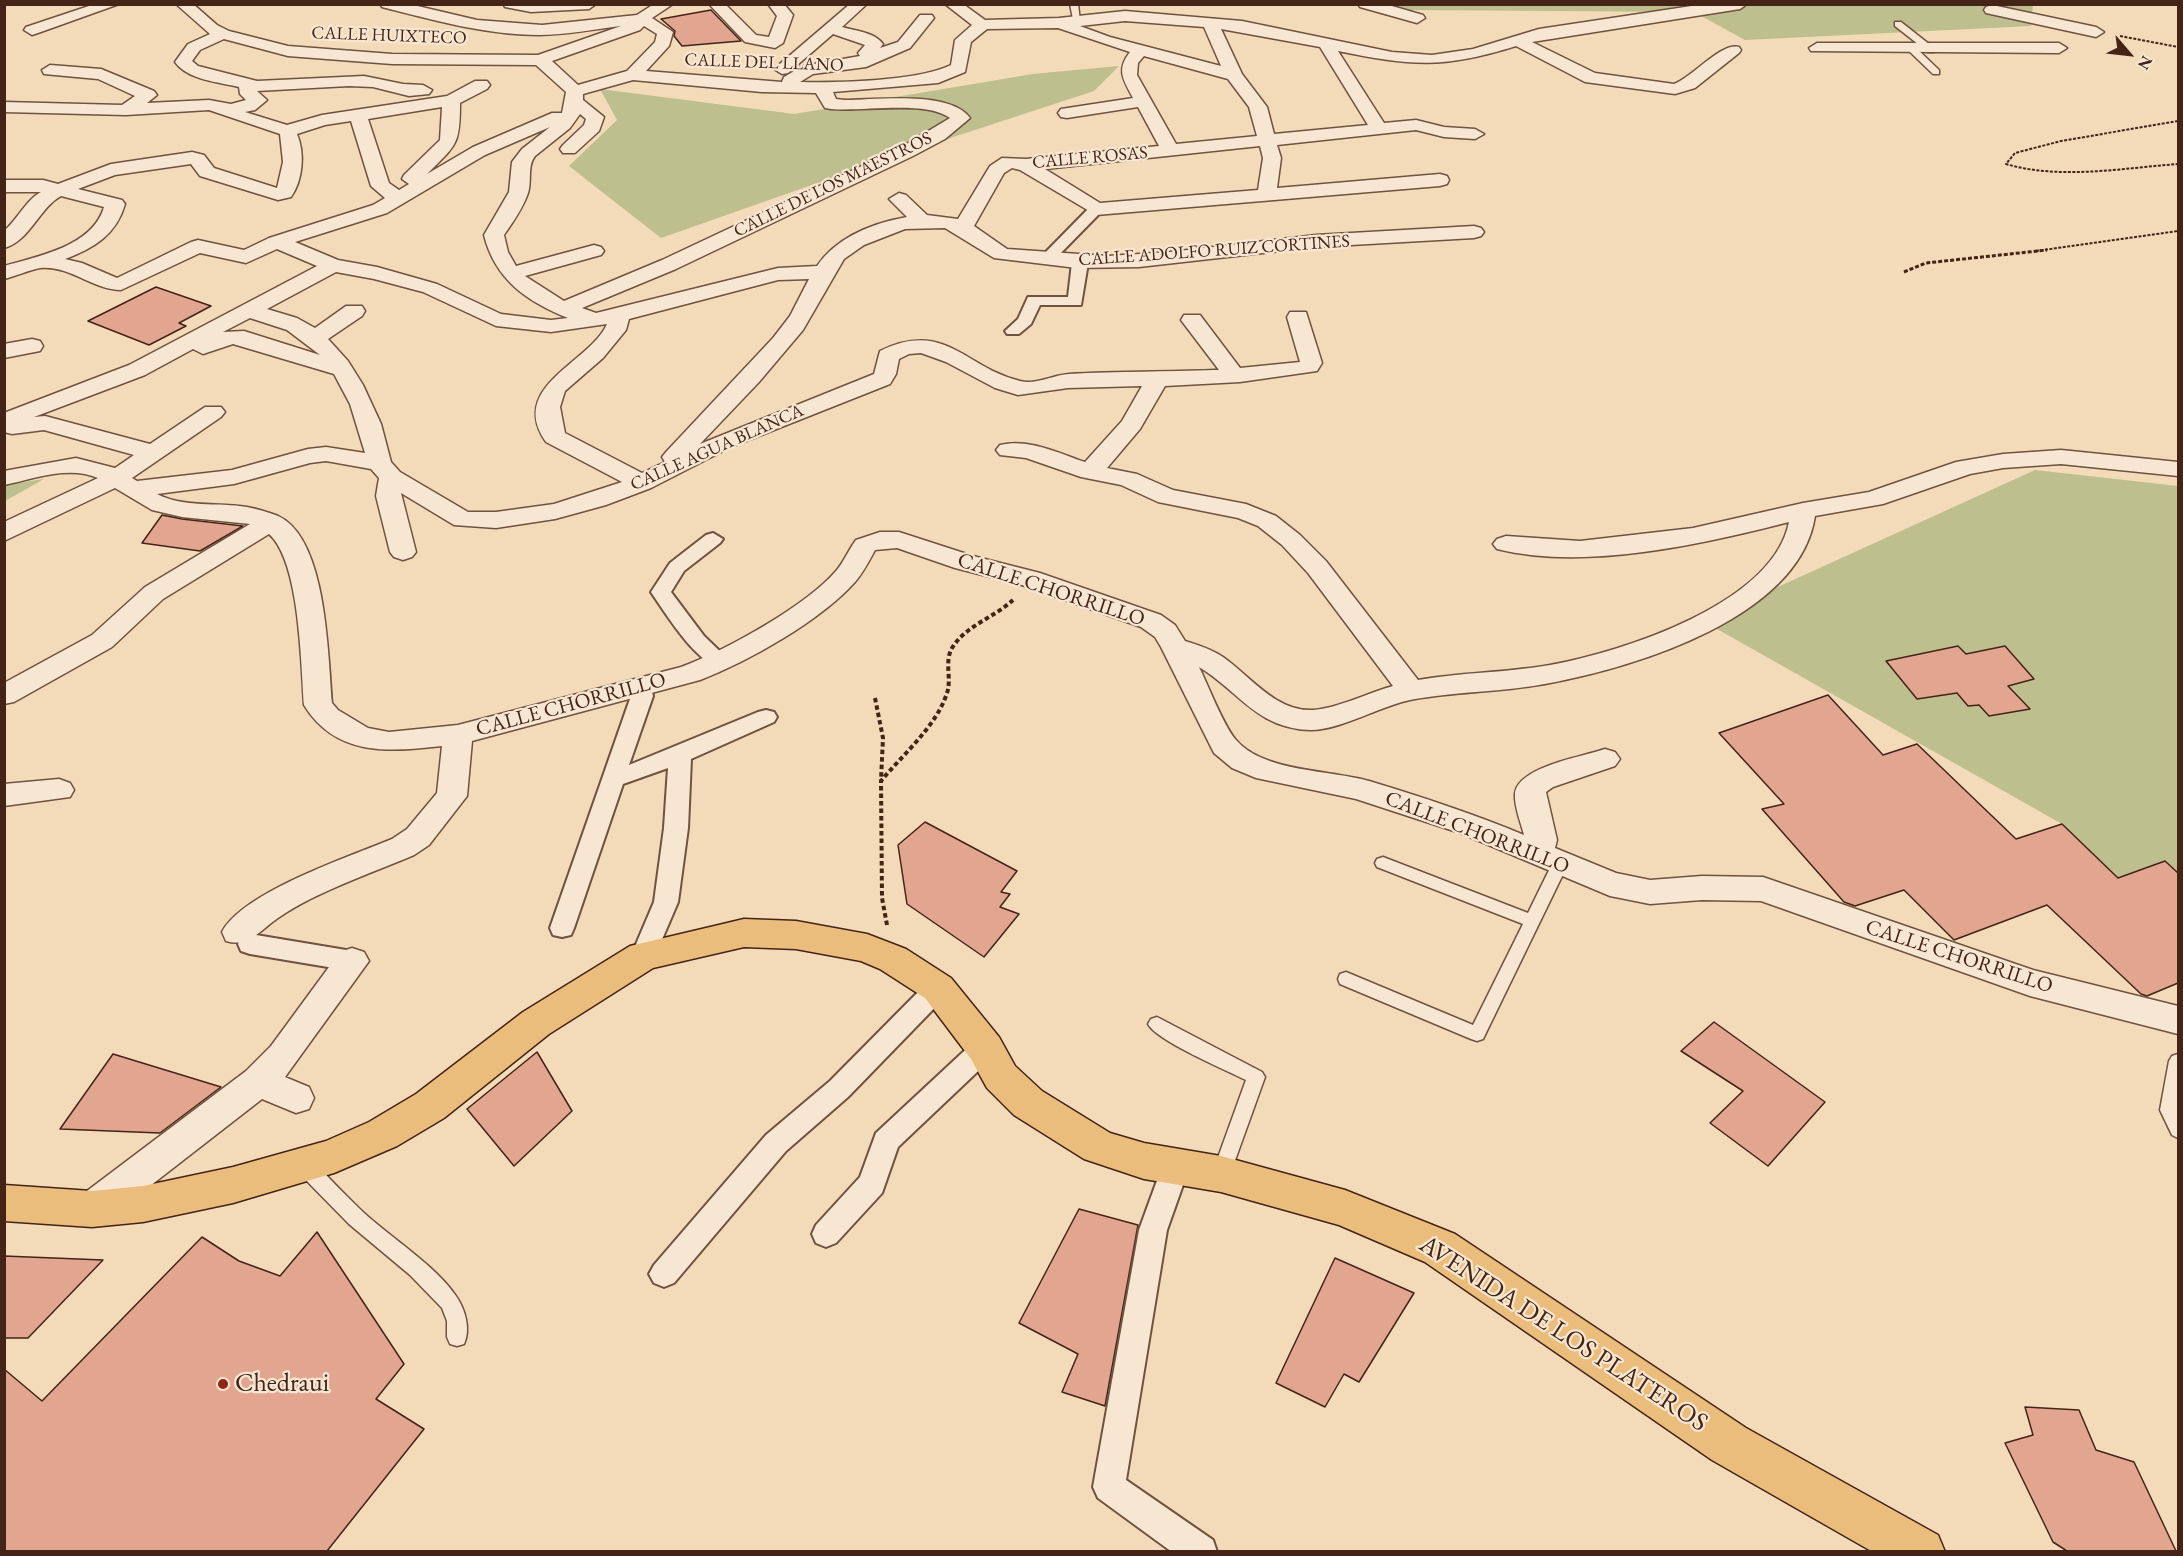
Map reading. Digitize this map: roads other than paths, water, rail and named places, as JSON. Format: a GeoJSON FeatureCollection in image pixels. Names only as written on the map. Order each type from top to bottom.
{"type":"FeatureCollection","features":[{"type":"Feature","properties":{"kind":"main road","name":"AVENIDA DE LOS PLATEROS"},"geometry":{"type":"LineString","coordinates":[[4,1203],[92,1209],[143,1204],[233,1185],[334,1156],[383,1134],[430,1106],[536,1023],[644,956],[744,933],[796,935],[867,948],[893,959],[938,988],[985,1048],[1001,1077],[1028,1103],[1098,1147],[1144,1161],[1221,1174],[1345,1208],[1440,1248],[1729,1444],[1921,1551]]}},
{"type":"Feature","properties":{"kind":"street"},"geometry":{"type":"LineString","coordinates":[[32,30],[112,4]]}},
{"type":"Feature","properties":{"kind":"street","name":"CALLE HUIXTECO"},"geometry":{"type":"LineString","coordinates":[[183,4],[211,28],[223,34],[288,51],[392,59],[540,60],[634,27],[642,19],[666,4]]}},
{"type":"Feature","properties":{"kind":"street"},"geometry":{"type":"LineString","coordinates":[[387,4],[477,26],[542,30],[642,19],[665,33],[663,43],[633,75]]}},
{"type":"Feature","properties":{"kind":"street"},"geometry":{"type":"LineString","coordinates":[[440,17],[473,4]]}},
{"type":"Feature","properties":{"kind":"street"},"geometry":{"type":"LineString","coordinates":[[510,4],[531,7],[589,4]]}},
{"type":"Feature","properties":{"kind":"street"},"geometry":{"type":"LineString","coordinates":[[716,4],[751,39],[776,43]]}},
{"type":"Feature","properties":{"kind":"street"},"geometry":{"type":"LineString","coordinates":[[776,4],[785,15],[776,43],[792,79]]}},
{"type":"Feature","properties":{"kind":"street"},"geometry":{"type":"LineString","coordinates":[[792,79],[831,29],[860,4]]}},
{"type":"Feature","properties":{"kind":"street"},"geometry":{"type":"LineString","coordinates":[[952,4],[982,24],[1059,23],[1140,50],[1233,75]]}},
{"type":"Feature","properties":{"kind":"street"},"geometry":{"type":"LineString","coordinates":[[1176,4],[1206,15],[1233,75],[1258,107],[1272,158],[1267,196]]}},
{"type":"Feature","properties":{"kind":"street"},"geometry":{"type":"LineString","coordinates":[[1365,4],[1417,18]]}},
{"type":"Feature","properties":{"kind":"street"},"geometry":{"type":"LineString","coordinates":[[1059,23],[1076,12],[1209,22],[1265,29],[1392,57],[1432,60],[1475,54],[1539,34],[1740,4]]}},
{"type":"Feature","properties":{"kind":"street"},"geometry":{"type":"LineString","coordinates":[[1989,7],[2096,32]]}},
{"type":"Feature","properties":{"kind":"street"},"geometry":{"type":"LineString","coordinates":[[1817,48],[1931,50],[2059,48],[1989,7]]}},
{"type":"Feature","properties":{"kind":"street"},"geometry":{"type":"LineString","coordinates":[[792,79],[809,70],[860,63],[872,55],[904,45],[926,18]]}},
{"type":"Feature","properties":{"kind":"street","name":"CALLE DEL LLANO"},"geometry":{"type":"LineString","coordinates":[[40,262],[75,267],[114,284],[121,284],[198,246],[246,257],[276,242],[364,216],[479,151],[575,101],[633,75],[762,87],[792,79],[826,88],[938,78],[959,68],[963,40],[982,24]]}},
{"type":"Feature","properties":{"kind":"street"},"geometry":{"type":"LineString","coordinates":[[831,29],[865,38],[875,44],[866,53],[872,55]]}},
{"type":"Feature","properties":{"kind":"street"},"geometry":{"type":"LineString","coordinates":[[223,34],[194,47],[183,62],[192,70],[253,85],[361,81],[374,82],[410,92],[423,90]]}},
{"type":"Feature","properties":{"kind":"street"},"geometry":{"type":"LineString","coordinates":[[1516,41],[1555,57],[1591,78],[1674,89],[1689,84],[1733,50]]}},
{"type":"Feature","properties":{"kind":"street"},"geometry":{"type":"LineString","coordinates":[[1324,42],[1380,130]]}},
{"type":"Feature","properties":{"kind":"street"},"geometry":{"type":"LineString","coordinates":[[1140,50],[1128,69],[1171,152]]}},
{"type":"Feature","properties":{"kind":"street"},"geometry":{"type":"LineString","coordinates":[[392,59],[429,95],[451,101]]}},
{"type":"Feature","properties":{"kind":"street"},"geometry":{"type":"LineString","coordinates":[[540,60],[575,101],[595,117],[592,127],[569,149]]}},
{"type":"Feature","properties":{"kind":"street"},"geometry":{"type":"LineString","coordinates":[[50,70],[101,74],[148,95],[126,110]]}},
{"type":"Feature","properties":{"kind":"street"},"geometry":{"type":"LineString","coordinates":[[4,107],[126,110],[209,105],[231,109],[249,106],[258,100],[249,94],[247,88],[253,85]]}},
{"type":"Feature","properties":{"kind":"street"},"geometry":{"type":"LineString","coordinates":[[209,105],[287,131],[322,120],[451,101],[481,85]]}},
{"type":"Feature","properties":{"kind":"street","name":"CALLE DE LOS MAESTROS"},"geometry":{"type":"LineString","coordinates":[[561,309],[626,285],[713,244],[914,148],[962,118],[953,112],[927,104],[869,107],[831,104],[824,95],[826,88]]}},
{"type":"Feature","properties":{"kind":"street"},"geometry":{"type":"LineString","coordinates":[[358,116],[380,186],[398,198],[402,189],[448,142],[451,134],[451,101]]}},
{"type":"Feature","properties":{"kind":"street"},"geometry":{"type":"LineString","coordinates":[[575,101],[561,127],[525,156],[521,162],[524,174],[521,192],[494,235],[495,247],[522,285],[561,309],[594,320]]}},
{"type":"Feature","properties":{"kind":"street"},"geometry":{"type":"LineString","coordinates":[[1067,113],[1144,101]]}},
{"type":"Feature","properties":{"kind":"street","name":"CALLE ROSAS"},"geometry":{"type":"LineString","coordinates":[[1012,157],[1171,152],[1268,139],[1416,125],[1444,132],[1475,134]]}},
{"type":"Feature","properties":{"kind":"street"},"geometry":{"type":"LineString","coordinates":[[4,242],[17,232],[42,199],[59,189],[111,170],[192,158],[197,159],[207,172],[278,194],[284,193],[293,147],[292,139],[287,131]]}},
{"type":"Feature","properties":{"kind":"street"},"geometry":{"type":"LineString","coordinates":[[619,315],[616,331],[592,357],[562,380],[548,402],[554,436],[649,479],[748,382],[796,323],[824,272],[843,249],[891,227],[921,220],[963,228],[997,170],[1012,157],[1096,209],[1440,180]]}},
{"type":"Feature","properties":{"kind":"street"},"geometry":{"type":"LineString","coordinates":[[4,186],[32,185],[59,189],[115,204],[103,232],[80,246],[4,273]]}},
{"type":"Feature","properties":{"kind":"street"},"geometry":{"type":"LineString","coordinates":[[36,209],[82,195]]}},
{"type":"Feature","properties":{"kind":"street"},"geometry":{"type":"LineString","coordinates":[[899,199],[921,220]]}},
{"type":"Feature","properties":{"kind":"street"},"geometry":{"type":"LineString","coordinates":[[1046,260],[1096,209]]}},
{"type":"Feature","properties":{"kind":"street"},"geometry":{"type":"LineString","coordinates":[[1283,226],[1296,243]]}},
{"type":"Feature","properties":{"kind":"street","name":"CALLE ADOLFO RUIZ CORTINES"},"geometry":{"type":"LineString","coordinates":[[963,228],[979,242],[997,253],[1080,263],[1246,251],[1296,243],[1474,232]]}},
{"type":"Feature","properties":{"kind":"street"},"geometry":{"type":"LineString","coordinates":[[276,242],[333,265],[377,273],[430,288],[496,320],[551,326],[619,315],[778,274],[824,272]]}},
{"type":"Feature","properties":{"kind":"street"},"geometry":{"type":"LineString","coordinates":[[512,273],[594,251]]}},
{"type":"Feature","properties":{"kind":"street"},"geometry":{"type":"LineString","coordinates":[[1013,332],[1025,321],[1034,300],[1075,302],[1080,263]]}},
{"type":"Feature","properties":{"kind":"street"},"geometry":{"type":"LineString","coordinates":[[4,422],[97,389],[148,365],[333,265]]}},
{"type":"Feature","properties":{"kind":"street"},"geometry":{"type":"LineString","coordinates":[[246,311],[294,324],[315,338],[361,398],[385,470],[388,496],[403,552]]}},
{"type":"Feature","properties":{"kind":"street"},"geometry":{"type":"LineString","coordinates":[[315,338],[354,311]]}},
{"type":"Feature","properties":{"kind":"street","name":"CALLE AGUA BLANCA"},"geometry":{"type":"LineString","coordinates":[[126,484],[234,477],[308,456],[326,454],[385,470],[463,520],[478,521],[555,511],[597,500],[649,479],[723,442],[882,379],[888,356],[897,349],[922,345],[1018,388],[1066,381],[1156,381],[1234,375],[1301,369],[1311,363],[1298,317]]}},
{"type":"Feature","properties":{"kind":"street"},"geometry":{"type":"LineString","coordinates":[[1192,320],[1234,375]]}},
{"type":"Feature","properties":{"kind":"street"},"geometry":{"type":"LineString","coordinates":[[45,423],[97,389],[120,388],[182,356],[231,337],[244,338],[340,369]]}},
{"type":"Feature","properties":{"kind":"street"},"geometry":{"type":"LineString","coordinates":[[4,351],[32,346]]}},
{"type":"Feature","properties":{"kind":"street"},"geometry":{"type":"LineString","coordinates":[[1089,472],[1132,424],[1156,381]]}},
{"type":"Feature","properties":{"kind":"street"},"geometry":{"type":"LineString","coordinates":[[4,533],[37,514],[126,484],[151,452],[213,412]]}},
{"type":"Feature","properties":{"kind":"street"},"geometry":{"type":"LineString","coordinates":[[4,428],[45,423],[151,452]]}},
{"type":"Feature","properties":{"kind":"street"},"geometry":{"type":"LineString","coordinates":[[1008,450],[1048,456],[1089,472],[1128,478],[1167,498],[1207,503],[1246,512],[1267,521],[1291,540],[1317,567],[1412,690]]}},
{"type":"Feature","properties":{"kind":"street"},"geometry":{"type":"LineString","coordinates":[[1506,544],[1541,549],[1586,548],[1726,531],[1803,510],[1874,499],[1965,467],[2003,462],[2061,457],[2178,469]]}},
{"type":"Feature","properties":{"kind":"street"},"geometry":{"type":"LineString","coordinates":[[4,478],[72,465],[100,469],[160,505],[247,515],[271,522]]}},
{"type":"Feature","properties":{"kind":"street"},"geometry":{"type":"LineString","coordinates":[[1175,646],[1195,651],[1209,658],[1264,708],[1295,719],[1312,720],[1330,717],[1412,690],[1553,674],[1606,661],[1695,626],[1741,602],[1778,569],[1790,553],[1799,534],[1803,510]]}},
{"type":"Feature","properties":{"kind":"street"},"geometry":{"type":"LineString","coordinates":[[4,695],[102,641],[154,593],[271,522]]}},
{"type":"Feature","properties":{"kind":"street","name":"CALLE CHORRILLO"},"geometry":{"type":"LineString","coordinates":[[271,522],[287,537],[298,564],[307,598],[318,705],[328,717],[360,737],[389,742],[458,735],[690,674],[721,662],[818,603],[847,575],[865,545],[880,540],[899,540],[964,562],[1031,579],[1151,621],[1165,631],[1175,646],[1224,746],[1242,761],[1267,771],[1359,789],[1471,825],[1610,884],[1650,892],[1702,888],[1762,889],[2030,983],[2178,1020]]}},
{"type":"Feature","properties":{"kind":"street"},"geometry":{"type":"LineString","coordinates":[[713,539],[677,567],[661,592],[697,641],[721,662]]}},
{"type":"Feature","properties":{"kind":"street"},"geometry":{"type":"LineString","coordinates":[[562,928],[642,696],[642,686]]}},
{"type":"Feature","properties":{"kind":"street"},"geometry":{"type":"LineString","coordinates":[[614,779],[680,755],[766,717]]}},
{"type":"Feature","properties":{"kind":"street"},"geometry":{"type":"LineString","coordinates":[[92,1209],[259,1081],[283,1056],[352,961],[244,938],[267,909],[286,898],[403,847],[417,837],[452,796],[458,735]]}},
{"type":"Feature","properties":{"kind":"street"},"geometry":{"type":"LineString","coordinates":[[644,956],[666,902],[676,828],[680,755]]}},
{"type":"Feature","properties":{"kind":"street"},"geometry":{"type":"LineString","coordinates":[[1549,860],[1541,840],[1530,795],[1532,787],[1542,780],[1605,759]]}},
{"type":"Feature","properties":{"kind":"street"},"geometry":{"type":"LineString","coordinates":[[4,795],[59,790]]}},
{"type":"Feature","properties":{"kind":"street"},"geometry":{"type":"LineString","coordinates":[[664,1274],[776,1143],[839,1089],[938,988]]}},
{"type":"Feature","properties":{"kind":"street"},"geometry":{"type":"LineString","coordinates":[[826,1234],[872,1184],[886,1141],[985,1048]]}},
{"type":"Feature","properties":{"kind":"street"},"geometry":{"type":"LineString","coordinates":[[259,1081],[296,1098]]}},
{"type":"Feature","properties":{"kind":"street"},"geometry":{"type":"LineString","coordinates":[[1176,1165],[1153,1230],[1109,1486],[1201,1551]]}},
{"type":"Feature","properties":{"kind":"lane"},"geometry":{"type":"LineString","coordinates":[[1898,24],[1931,50]]}},
{"type":"Feature","properties":{"kind":"lane"},"geometry":{"type":"LineString","coordinates":[[1912,49],[1936,72]]}},
{"type":"Feature","properties":{"kind":"lane"},"geometry":{"type":"LineString","coordinates":[[1346,979],[1477,1034],[1532,921],[1549,860]]}},
{"type":"Feature","properties":{"kind":"lane"},"geometry":{"type":"LineString","coordinates":[[1383,863],[1532,921]]}},
{"type":"Feature","properties":{"kind":"lane"},"geometry":{"type":"LineString","coordinates":[[1157,1024],[1184,1041],[1256,1077],[1221,1174]]}},
{"type":"Feature","properties":{"kind":"lane"},"geometry":{"type":"LineString","coordinates":[[2178,1061],[2169,1110],[2178,1130]]}},
{"type":"Feature","properties":{"kind":"lane"},"geometry":{"type":"LineString","coordinates":[[304,1165],[356,1218],[442,1295],[457,1321],[457,1337]]}},
{"type":"Feature","properties":{"kind":"place","name":"Chedraui"},"geometry":{"type":"Point","coordinates":[223,1384]}}]}
